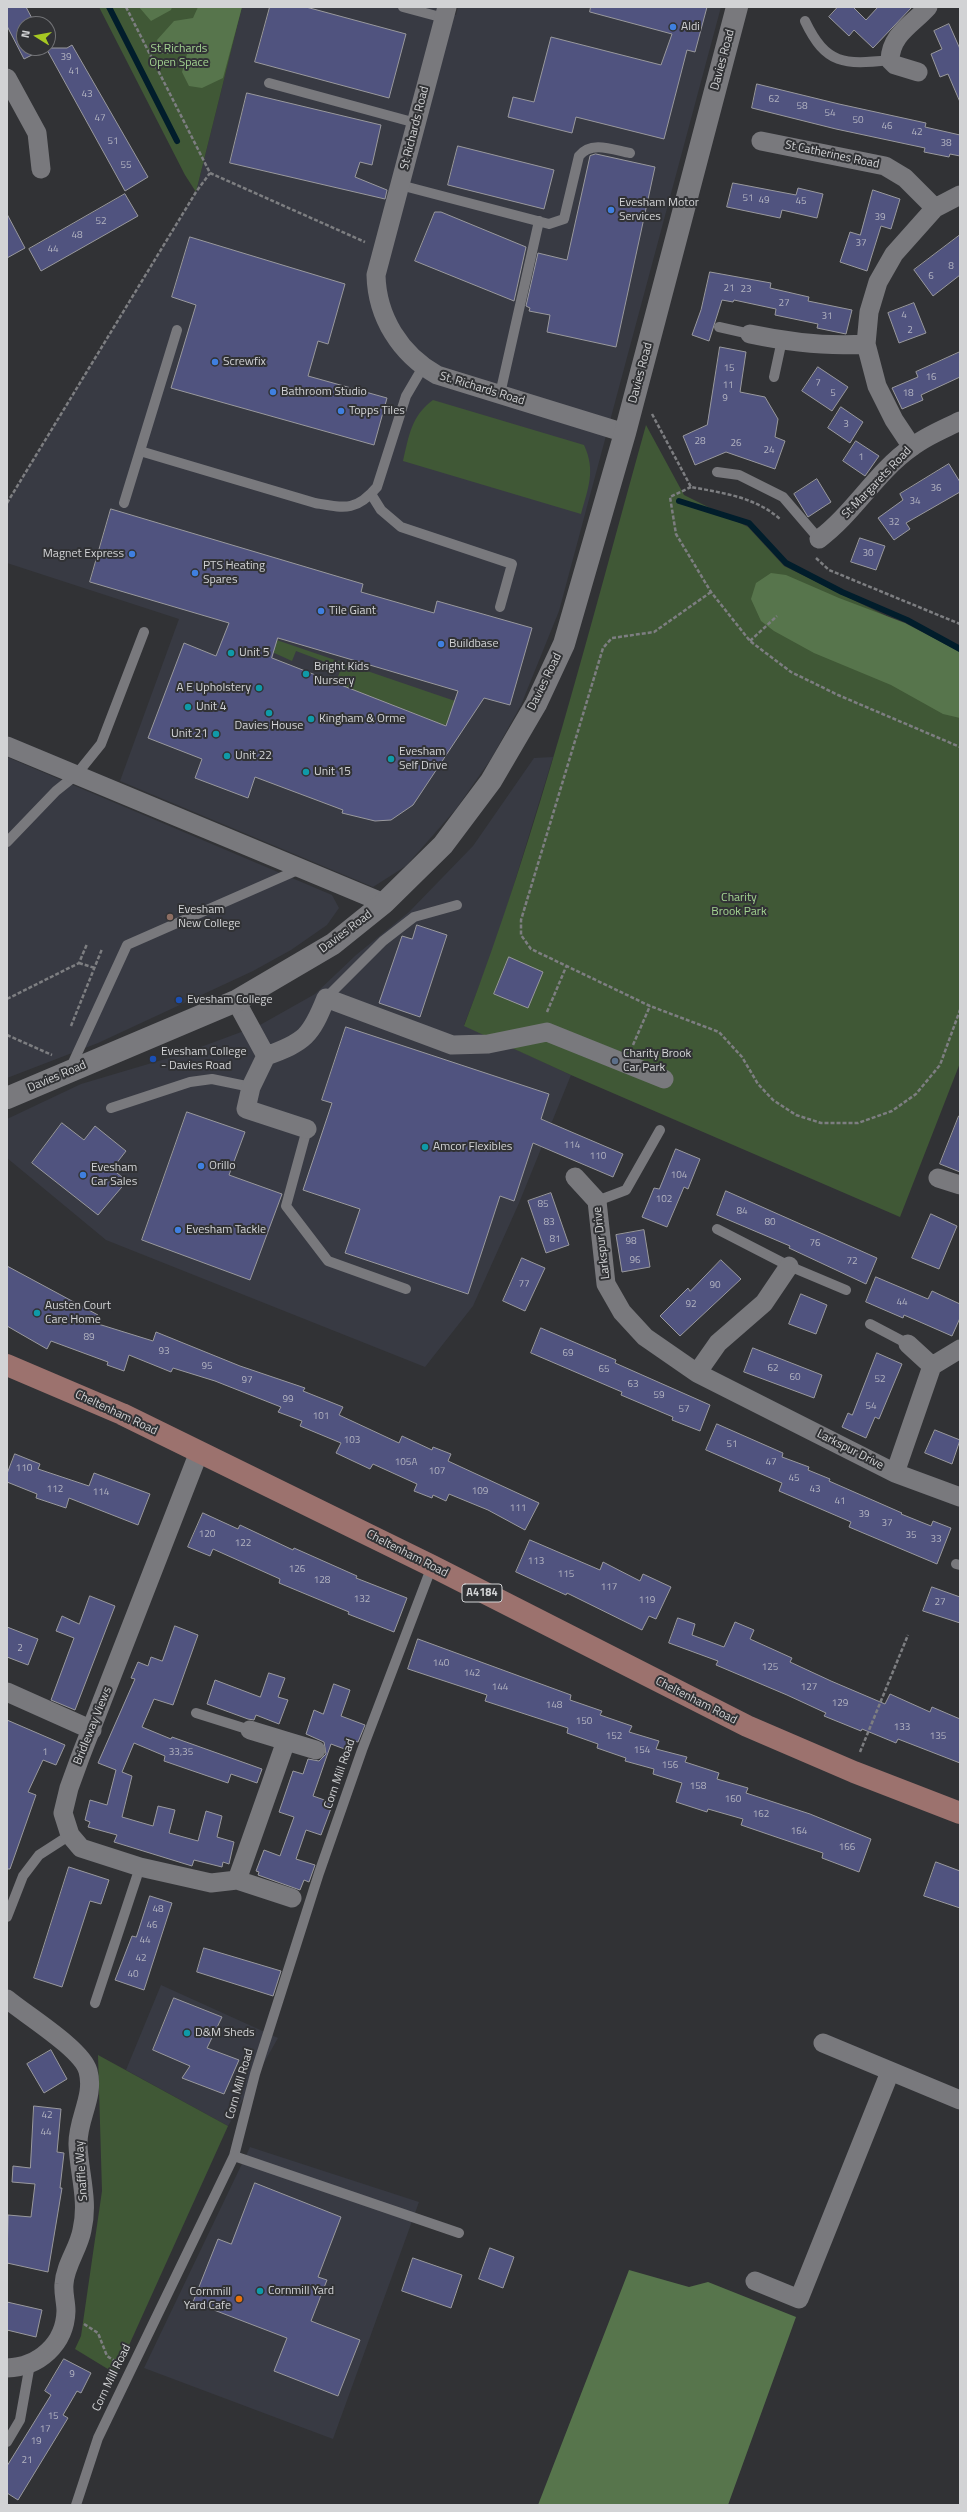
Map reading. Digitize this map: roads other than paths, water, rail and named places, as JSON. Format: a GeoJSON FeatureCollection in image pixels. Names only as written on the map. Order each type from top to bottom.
{"type":"FeatureCollection","features":[{"type":"Feature","properties":{"kind":"main road","name":"Cheltenham Road"},"geometry":{"type":"LineString","coordinates":[[7,1365],[122,1414],[432,1566],[747,1726],[854,1772],[960,1813]]}},
{"type":"Feature","properties":{"kind":"street","name":"Davies Road"},"geometry":{"type":"LineString","coordinates":[[7,1098],[70,1067],[236,1001],[333,944],[384,903],[443,845],[491,780],[536,704],[564,644],[625,433],[737,7]]}},
{"type":"Feature","properties":{"kind":"street"},"geometry":{"type":"LineString","coordinates":[[918,72],[895,65],[890,60],[891,44],[928,7]]}},
{"type":"Feature","properties":{"kind":"street","name":"St Richards Road"},"geometry":{"type":"LineString","coordinates":[[383,249],[445,12]]}},
{"type":"Feature","properties":{"kind":"street"},"geometry":{"type":"LineString","coordinates":[[7,78],[37,133],[41,169]]}},
{"type":"Feature","properties":{"kind":"street","name":"St Catherines Road"},"geometry":{"type":"LineString","coordinates":[[761,141],[885,166],[905,178],[934,208]]}},
{"type":"Feature","properties":{"kind":"street"},"geometry":{"type":"LineString","coordinates":[[912,447],[894,420],[877,386],[866,344],[870,312],[885,267],[934,208],[960,195]]}},
{"type":"Feature","properties":{"kind":"street","name":"St. Richards Road"},"geometry":{"type":"LineString","coordinates":[[383,249],[376,275],[376,296],[386,323],[407,351],[423,367],[437,375],[625,433]]}},
{"type":"Feature","properties":{"kind":"street"},"geometry":{"type":"LineString","coordinates":[[750,334],[782,340],[837,346],[866,344]]}},
{"type":"Feature","properties":{"kind":"street","name":"St Margarets Road"},"geometry":{"type":"LineString","coordinates":[[819,539],[835,528],[886,471],[912,447],[960,421]]}},
{"type":"Feature","properties":{"kind":"street"},"geometry":{"type":"LineString","coordinates":[[7,746],[384,903]]}},
{"type":"Feature","properties":{"kind":"street"},"geometry":{"type":"LineString","coordinates":[[307,1129],[246,1109],[251,1087],[266,1056],[293,1046],[314,1027],[326,998],[452,1045],[488,1044],[547,1032],[664,1079]]}},
{"type":"Feature","properties":{"kind":"street"},"geometry":{"type":"LineString","coordinates":[[236,1001],[266,1056]]}},
{"type":"Feature","properties":{"kind":"street","name":"Larkspur Drive"},"geometry":{"type":"LineString","coordinates":[[575,1177],[597,1201],[606,1284],[622,1312],[645,1337],[697,1373],[895,1473],[960,1497]]}},
{"type":"Feature","properties":{"kind":"street"},"geometry":{"type":"LineString","coordinates":[[938,1178],[960,1185]]}},
{"type":"Feature","properties":{"kind":"street"},"geometry":{"type":"LineString","coordinates":[[697,1373],[718,1343],[764,1302],[789,1266]]}},
{"type":"Feature","properties":{"kind":"street"},"geometry":{"type":"LineString","coordinates":[[908,1344],[932,1366],[960,1349]]}},
{"type":"Feature","properties":{"kind":"street","name":"Larkspur Drive"},"geometry":{"type":"LineString","coordinates":[[895,1473],[932,1366]]}},
{"type":"Feature","properties":{"kind":"street","name":"Bridleway Views"},"geometry":{"type":"LineString","coordinates":[[199,1452],[69,1788],[63,1813],[70,1835],[81,1848],[140,1867],[211,1883],[237,1880],[292,1898]]}},
{"type":"Feature","properties":{"kind":"street"},"geometry":{"type":"LineString","coordinates":[[7,1692],[92,1730]]}},
{"type":"Feature","properties":{"kind":"street"},"geometry":{"type":"LineString","coordinates":[[250,1730],[316,1750]]}},
{"type":"Feature","properties":{"kind":"street"},"geometry":{"type":"LineString","coordinates":[[237,1880],[286,1741]]}},
{"type":"Feature","properties":{"kind":"street","name":"Snaffle Way"},"geometry":{"type":"LineString","coordinates":[[7,1999],[74,2049],[88,2069],[91,2089],[82,2117],[78,2144],[85,2201],[82,2230],[64,2283],[66,2312],[60,2338],[46,2354],[30,2364],[7,2368]]}},
{"type":"Feature","properties":{"kind":"street"},"geometry":{"type":"LineString","coordinates":[[823,2043],[960,2100]]}},
{"type":"Feature","properties":{"kind":"street"},"geometry":{"type":"LineString","coordinates":[[755,2282],[799,2299],[890,2072]]}},
{"type":"Feature","properties":{"kind":"lane"},"geometry":{"type":"LineString","coordinates":[[403,7],[445,12]]}},
{"type":"Feature","properties":{"kind":"lane"},"geometry":{"type":"LineString","coordinates":[[804,21],[815,43],[832,56],[846,62],[890,60]]}},
{"type":"Feature","properties":{"kind":"lane"},"geometry":{"type":"LineString","coordinates":[[268,83],[416,123]]}},
{"type":"Feature","properties":{"kind":"lane"},"geometry":{"type":"LineString","coordinates":[[400,185],[549,224],[564,219],[579,156],[584,149],[596,146],[630,153]]}},
{"type":"Feature","properties":{"kind":"lane"},"geometry":{"type":"LineString","coordinates":[[500,394],[539,221]]}},
{"type":"Feature","properties":{"kind":"lane"},"geometry":{"type":"LineString","coordinates":[[719,327],[750,334]]}},
{"type":"Feature","properties":{"kind":"lane"},"geometry":{"type":"LineString","coordinates":[[124,503],[178,330]]}},
{"type":"Feature","properties":{"kind":"lane"},"geometry":{"type":"LineString","coordinates":[[774,377],[782,340]]}},
{"type":"Feature","properties":{"kind":"lane"},"geometry":{"type":"LineString","coordinates":[[140,451],[254,486],[338,508],[356,506],[371,494],[376,487],[406,396],[423,367]]}},
{"type":"Feature","properties":{"kind":"lane"},"geometry":{"type":"LineString","coordinates":[[717,472],[739,475],[783,497],[819,539]]}},
{"type":"Feature","properties":{"kind":"lane"},"geometry":{"type":"LineString","coordinates":[[371,494],[382,510],[401,527],[512,564],[500,607]]}},
{"type":"Feature","properties":{"kind":"lane"},"geometry":{"type":"LineString","coordinates":[[7,842],[56,791],[76,775],[101,744],[144,632]]}},
{"type":"Feature","properties":{"kind":"lane"},"geometry":{"type":"LineString","coordinates":[[70,1067],[127,946],[300,869]]}},
{"type":"Feature","properties":{"kind":"lane"},"geometry":{"type":"LineString","coordinates":[[326,998],[383,941],[414,916],[457,905]]}},
{"type":"Feature","properties":{"kind":"lane"},"geometry":{"type":"LineString","coordinates":[[111,1108],[190,1082],[212,1079],[251,1087]]}},
{"type":"Feature","properties":{"kind":"lane"},"geometry":{"type":"LineString","coordinates":[[307,1129],[286,1206],[328,1261],[406,1289]]}},
{"type":"Feature","properties":{"kind":"lane"},"geometry":{"type":"LineString","coordinates":[[597,1201],[626,1190],[660,1130]]}},
{"type":"Feature","properties":{"kind":"lane"},"geometry":{"type":"LineString","coordinates":[[717,1228],[789,1266],[846,1290]]}},
{"type":"Feature","properties":{"kind":"lane"},"geometry":{"type":"LineString","coordinates":[[870,1324],[908,1344]]}},
{"type":"Feature","properties":{"kind":"lane","name":"Corn Mill Road"},"geometry":{"type":"LineString","coordinates":[[76,2505],[98,2438],[234,2156],[255,2074],[319,1873],[362,1750],[432,1566]]}},
{"type":"Feature","properties":{"kind":"lane"},"geometry":{"type":"LineString","coordinates":[[196,1713],[250,1730]]}},
{"type":"Feature","properties":{"kind":"lane"},"geometry":{"type":"LineString","coordinates":[[7,1917],[23,1876],[39,1855],[70,1835]]}},
{"type":"Feature","properties":{"kind":"lane"},"geometry":{"type":"LineString","coordinates":[[95,2003],[140,1867]]}},
{"type":"Feature","properties":{"kind":"lane"},"geometry":{"type":"LineString","coordinates":[[234,2156],[459,2232]]}},
{"type":"Feature","properties":{"kind":"lane"},"geometry":{"type":"LineString","coordinates":[[7,2442],[20,2420],[30,2364]]}},
{"type":"Feature","properties":{"kind":"waterway"},"geometry":{"type":"LineString","coordinates":[[109,7],[177,141]]}},
{"type":"Feature","properties":{"kind":"waterway"},"geometry":{"type":"LineString","coordinates":[[679,501],[749,523],[786,563],[842,592],[907,620],[960,649]]}},
{"type":"Feature","properties":{"kind":"place","name":"Aldi"},"geometry":{"type":"Point","coordinates":[673,27]}},
{"type":"Feature","properties":{"kind":"place","name":"Evesham Motor Services"},"geometry":{"type":"Point","coordinates":[611,210]}},
{"type":"Feature","properties":{"kind":"place","name":"Screwfix"},"geometry":{"type":"Point","coordinates":[215,362]}},
{"type":"Feature","properties":{"kind":"place","name":"Bathroom Studio"},"geometry":{"type":"Point","coordinates":[273,392]}},
{"type":"Feature","properties":{"kind":"place","name":"Topps Tiles"},"geometry":{"type":"Point","coordinates":[341,411]}},
{"type":"Feature","properties":{"kind":"place","name":"Magnet Express"},"geometry":{"type":"Point","coordinates":[132,554]}},
{"type":"Feature","properties":{"kind":"place","name":"PTS Heating Spares"},"geometry":{"type":"Point","coordinates":[195,573]}},
{"type":"Feature","properties":{"kind":"place","name":"Tile Giant"},"geometry":{"type":"Point","coordinates":[321,611]}},
{"type":"Feature","properties":{"kind":"place","name":"Buildbase"},"geometry":{"type":"Point","coordinates":[441,644]}},
{"type":"Feature","properties":{"kind":"place","name":"Unit 5"},"geometry":{"type":"Point","coordinates":[231,653]}},
{"type":"Feature","properties":{"kind":"place","name":"Bright Kids Nursery"},"geometry":{"type":"Point","coordinates":[306,674]}},
{"type":"Feature","properties":{"kind":"place","name":"A E Upholstery"},"geometry":{"type":"Point","coordinates":[259,688]}},
{"type":"Feature","properties":{"kind":"place","name":"Unit 4"},"geometry":{"type":"Point","coordinates":[188,707]}},
{"type":"Feature","properties":{"kind":"place","name":"Davies House"},"geometry":{"type":"Point","coordinates":[269,713]}},
{"type":"Feature","properties":{"kind":"place","name":"Kingham & Orme"},"geometry":{"type":"Point","coordinates":[311,719]}},
{"type":"Feature","properties":{"kind":"place","name":"Unit 21"},"geometry":{"type":"Point","coordinates":[216,734]}},
{"type":"Feature","properties":{"kind":"place","name":"Unit 22"},"geometry":{"type":"Point","coordinates":[227,756]}},
{"type":"Feature","properties":{"kind":"place","name":"Evesham Self Drive"},"geometry":{"type":"Point","coordinates":[391,759]}},
{"type":"Feature","properties":{"kind":"place","name":"Unit 15"},"geometry":{"type":"Point","coordinates":[306,772]}},
{"type":"Feature","properties":{"kind":"place","name":"Evesham New College"},"geometry":{"type":"Point","coordinates":[170,917]}},
{"type":"Feature","properties":{"kind":"place","name":"Evesham College"},"geometry":{"type":"Point","coordinates":[179,1000]}},
{"type":"Feature","properties":{"kind":"place","name":"Evesham College - Davies Road"},"geometry":{"type":"Point","coordinates":[153,1059]}},
{"type":"Feature","properties":{"kind":"place","name":"Charity Brook Car Park"},"geometry":{"type":"Point","coordinates":[615,1061]}},
{"type":"Feature","properties":{"kind":"place","name":"Amcor Flexibles"},"geometry":{"type":"Point","coordinates":[425,1147]}},
{"type":"Feature","properties":{"kind":"place","name":"Orillo"},"geometry":{"type":"Point","coordinates":[201,1166]}},
{"type":"Feature","properties":{"kind":"place","name":"Evesham Car Sales"},"geometry":{"type":"Point","coordinates":[83,1175]}},
{"type":"Feature","properties":{"kind":"place","name":"Evesham Tackle"},"geometry":{"type":"Point","coordinates":[178,1230]}},
{"type":"Feature","properties":{"kind":"place","name":"Austen Court Care Home"},"geometry":{"type":"Point","coordinates":[37,1313]}},
{"type":"Feature","properties":{"kind":"place","name":"D&M Sheds"},"geometry":{"type":"Point","coordinates":[187,2033]}},
{"type":"Feature","properties":{"kind":"place","name":"Cornmill Yard"},"geometry":{"type":"Point","coordinates":[260,2291]}},
{"type":"Feature","properties":{"kind":"place","name":"Cornmill Yard Cafe"},"geometry":{"type":"Point","coordinates":[239,2299]}},
{"type":"Feature","properties":{"kind":"park label","name":"St Richards Open Space"},"geometry":{"type":"Point","coordinates":[179,56]}},
{"type":"Feature","properties":{"kind":"park label","name":"Charity Brook Park"},"geometry":{"type":"Point","coordinates":[739,905]}}]}
